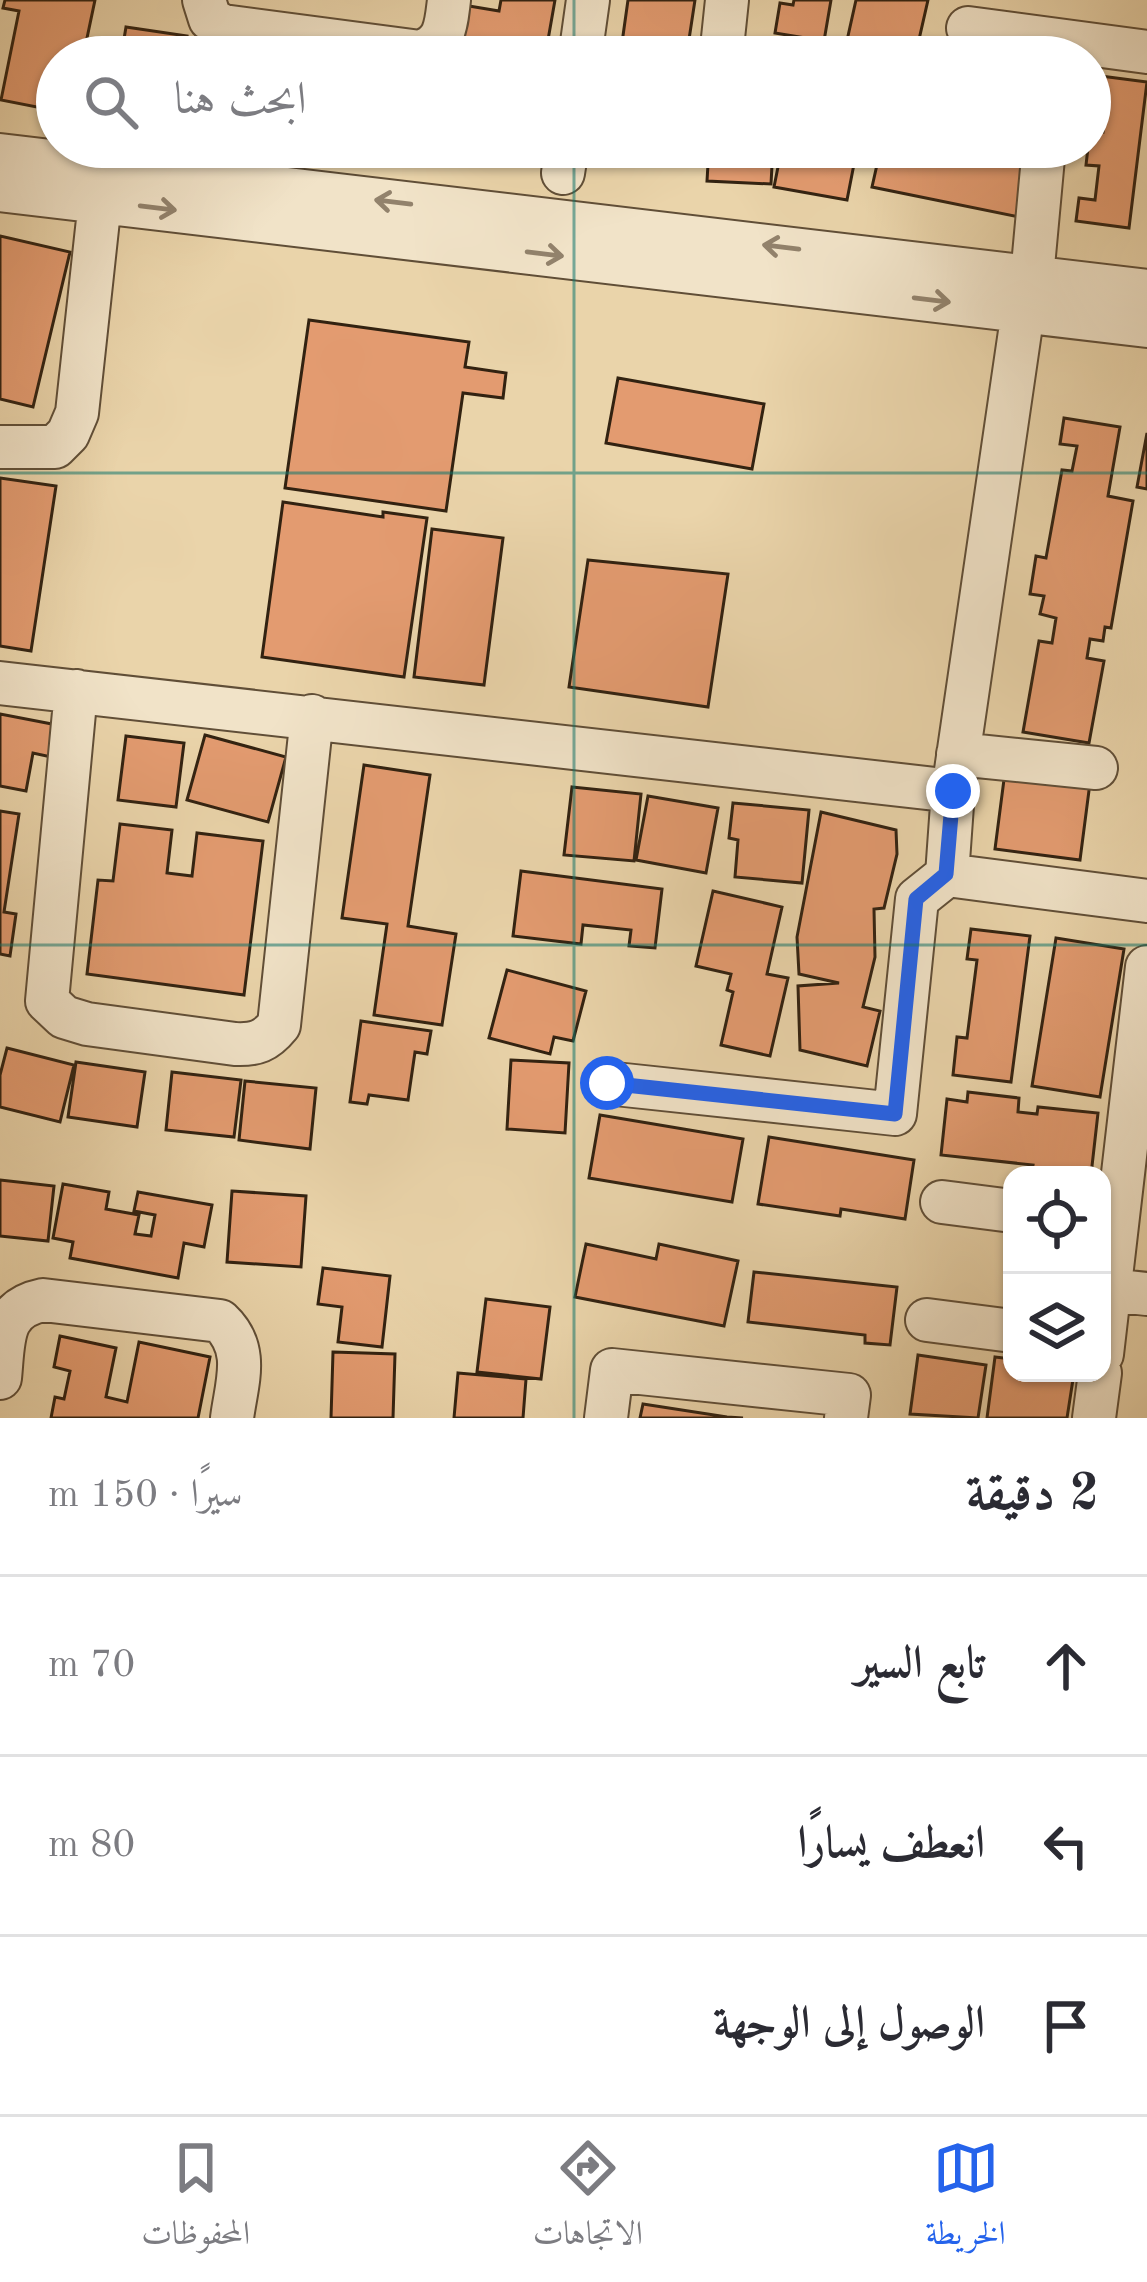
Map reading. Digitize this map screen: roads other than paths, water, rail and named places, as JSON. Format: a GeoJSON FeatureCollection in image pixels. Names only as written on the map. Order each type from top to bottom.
{"type":"FeatureCollection","features":[{"type":"Feature","properties":{"kind":"street"},"geometry":{"type":"LineString","coordinates":[[204,0],[209,19],[223,26],[299,36]]}},
{"type":"Feature","properties":{"kind":"street"},"geometry":{"type":"LineString","coordinates":[[442,36],[449,0]]}},
{"type":"Feature","properties":{"kind":"street"},"geometry":{"type":"LineString","coordinates":[[583,36],[588,0]]}},
{"type":"Feature","properties":{"kind":"street"},"geometry":{"type":"LineString","coordinates":[[724,36],[728,0]]}},
{"type":"Feature","properties":{"kind":"street"},"geometry":{"type":"LineString","coordinates":[[968,28],[1000,36]]}},
{"type":"Feature","properties":{"kind":"street"},"geometry":{"type":"LineString","coordinates":[[1111,51],[1147,52]]}},
{"type":"Feature","properties":{"kind":"street"},"geometry":{"type":"LineString","coordinates":[[0,155],[36,160]]}},
{"type":"Feature","properties":{"kind":"street"},"geometry":{"type":"LineString","coordinates":[[96,168],[1028,294],[1147,326]]}},
{"type":"Feature","properties":{"kind":"street"},"geometry":{"type":"LineString","coordinates":[[607,1083],[895,1114],[916,899],[946,874],[955,773],[1028,294],[1042,168]]}},
{"type":"Feature","properties":{"kind":"street"},"geometry":{"type":"LineString","coordinates":[[0,190],[1028,294],[1147,291]]}},
{"type":"Feature","properties":{"kind":"street"},"geometry":{"type":"LineString","coordinates":[[0,447],[55,447],[68,434],[77,412],[100,201]]}},
{"type":"Feature","properties":{"kind":"street"},"geometry":{"type":"LineString","coordinates":[[0,683],[955,773],[1096,768]]}},
{"type":"Feature","properties":{"kind":"street"},"geometry":{"type":"LineString","coordinates":[[76,691],[47,1001],[64,1017],[87,1024],[235,1044],[254,1045],[268,1039],[279,1025],[312,716]]}},
{"type":"Feature","properties":{"kind":"street"},"geometry":{"type":"LineString","coordinates":[[946,874],[1147,901]]}},
{"type":"Feature","properties":{"kind":"street"},"geometry":{"type":"LineString","coordinates":[[1111,1217],[1147,967]]}},
{"type":"Feature","properties":{"kind":"street"},"geometry":{"type":"LineString","coordinates":[[942,1202],[1003,1210]]}},
{"type":"Feature","properties":{"kind":"street"},"geometry":{"type":"LineString","coordinates":[[1111,1228],[1128,1292],[1111,1326]]}},
{"type":"Feature","properties":{"kind":"street"},"geometry":{"type":"LineString","coordinates":[[0,1378],[5,1322],[20,1304],[43,1300],[220,1322],[235,1335],[240,1359],[232,1418]]}},
{"type":"Feature","properties":{"kind":"street"},"geometry":{"type":"LineString","coordinates":[[927,1321],[1003,1330]]}},
{"type":"Feature","properties":{"kind":"street"},"geometry":{"type":"LineString","coordinates":[[606,1418],[612,1370],[849,1396],[846,1418]]}},
{"type":"Feature","properties":{"kind":"street"},"geometry":{"type":"LineString","coordinates":[[1094,1418],[1099,1382]]}}]}
